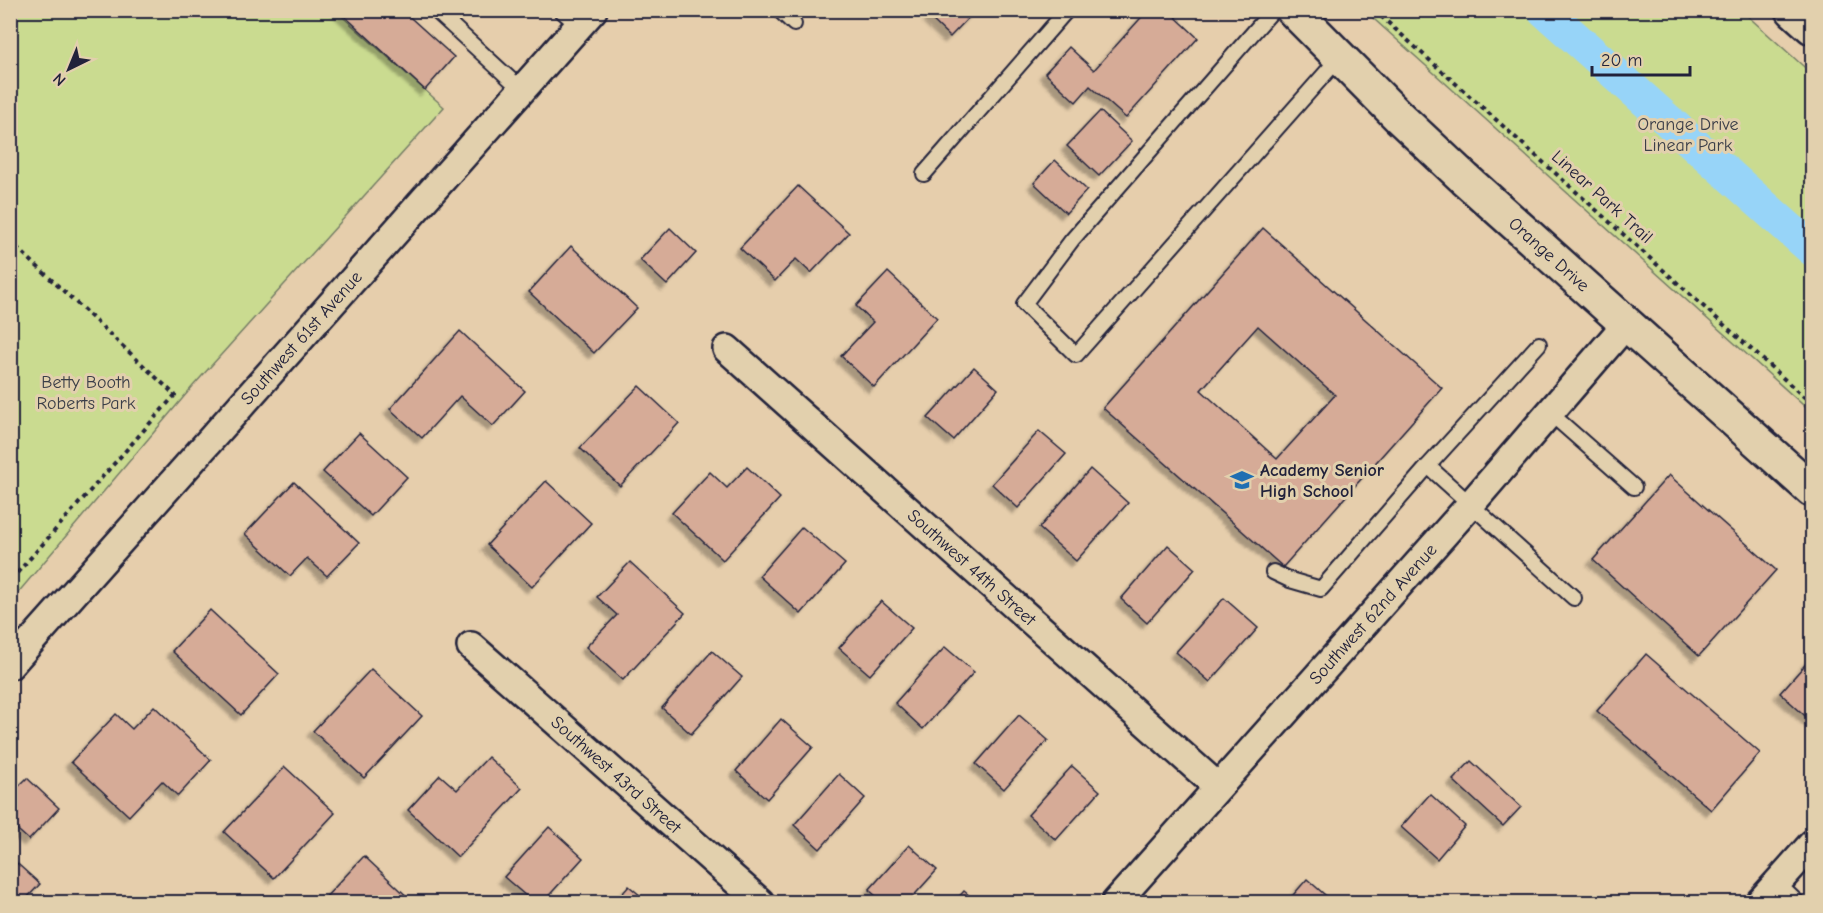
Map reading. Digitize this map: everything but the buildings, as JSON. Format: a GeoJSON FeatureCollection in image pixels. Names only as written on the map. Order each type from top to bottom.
{"type":"FeatureCollection","features":[{"type":"Feature","properties":{"kind":"street","name":"Orange Drive"},"geometry":{"type":"LineString","coordinates":[[1293,10],[1465,179],[1812,490]]}},
{"type":"Feature","properties":{"kind":"street"},"geometry":{"type":"LineString","coordinates":[[1793,10],[1812,27]]}},
{"type":"Feature","properties":{"kind":"street","name":"Southwest 61st Avenue"},"geometry":{"type":"LineString","coordinates":[[10,665],[522,90],[578,16]]}},
{"type":"Feature","properties":{"kind":"street","name":"Southwest 62nd Avenue"},"geometry":{"type":"LineString","coordinates":[[1116,903],[1471,504],[1627,323]]}},
{"type":"Feature","properties":{"kind":"street","name":"Southwest 44th Street"},"geometry":{"type":"LineString","coordinates":[[727,349],[1218,787]]}},
{"type":"Feature","properties":{"kind":"street","name":"Southwest 43rd Street"},"geometry":{"type":"LineString","coordinates":[[471,646],[760,903]]}},
{"type":"Feature","properties":{"kind":"street"},"geometry":{"type":"LineString","coordinates":[[1768,893],[1812,844]]}},
{"type":"Feature","properties":{"kind":"lane"},"geometry":{"type":"LineString","coordinates":[[435,10],[522,90]]}},
{"type":"Feature","properties":{"kind":"lane"},"geometry":{"type":"LineString","coordinates":[[779,10],[794,24]]}},
{"type":"Feature","properties":{"kind":"lane"},"geometry":{"type":"LineString","coordinates":[[924,174],[1067,10]]}},
{"type":"Feature","properties":{"kind":"lane"},"geometry":{"type":"LineString","coordinates":[[1273,10],[1072,240],[1024,304],[1076,355],[1340,57]]}},
{"type":"Feature","properties":{"kind":"lane"},"geometry":{"type":"LineString","coordinates":[[1273,572],[1290,580],[1321,589],[1428,466],[1539,344]]}},
{"type":"Feature","properties":{"kind":"lane"},"geometry":{"type":"LineString","coordinates":[[1550,413],[1634,487]]}},
{"type":"Feature","properties":{"kind":"lane"},"geometry":{"type":"LineString","coordinates":[[1428,466],[1574,598]]}},
{"type":"Feature","properties":{"kind":"lane"},"geometry":{"type":"LineString","coordinates":[[1768,893],[1797,903]]}},
{"type":"Feature","properties":{"kind":"path","name":"Linear Park Trail"},"geometry":{"type":"LineString","coordinates":[[1374,10],[1812,404]]}},
{"type":"Feature","properties":{"kind":"path"},"geometry":{"type":"LineString","coordinates":[[10,242],[175,395],[10,581]]}},
{"type":"Feature","properties":{"kind":"green space","name":"Betty Booth Roberts Park"},"geometry":{"type":"Polygon","coordinates":[[[11,10],[336,11],[444,107],[193,386],[11,601],[11,10]]]}},
{"type":"Feature","properties":{"kind":"green space","name":"Orange Drive Linear Park"},"geometry":{"type":"Polygon","coordinates":[[[1365,11],[1742,11],[1812,74],[1812,413],[1365,11]]]}},
{"type":"Feature","properties":{"kind":"waterway"},"geometry":{"type":"LineString","coordinates":[[1544,10],[1812,249]]}},
{"type":"Feature","properties":{"kind":"place","name":"Academy Senior High School"},"geometry":{"type":"Point","coordinates":[1242,480]}}]}
